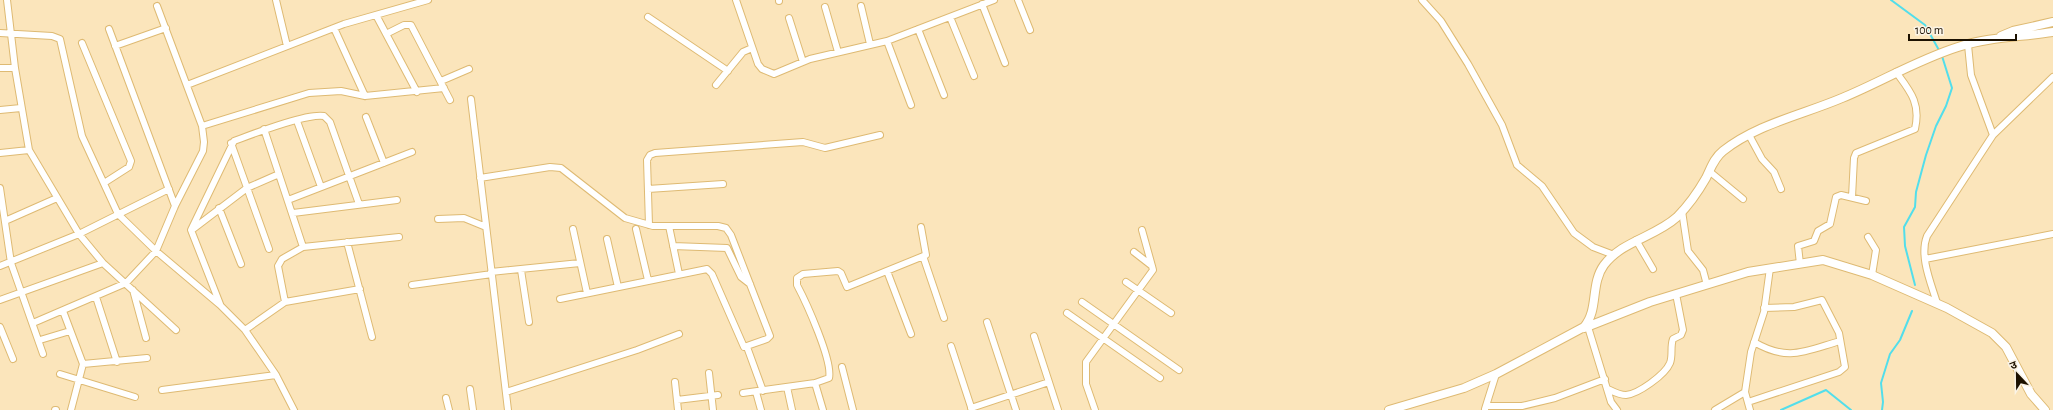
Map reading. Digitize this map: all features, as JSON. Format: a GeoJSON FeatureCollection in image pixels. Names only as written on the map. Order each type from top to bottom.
{"type":"FeatureCollection","features":[{"type":"Feature","properties":{"kind":"street"},"geometry":{"type":"LineString","coordinates":[[7,0],[10,34],[29,150],[79,234],[103,263],[176,330]]}},
{"type":"Feature","properties":{"kind":"street"},"geometry":{"type":"LineString","coordinates":[[276,0],[287,46]]}},
{"type":"Feature","properties":{"kind":"street"},"geometry":{"type":"LineString","coordinates":[[187,84],[334,28],[428,0]]}},
{"type":"Feature","properties":{"kind":"street"},"geometry":{"type":"LineString","coordinates":[[736,0],[758,64],[762,69],[774,74],[803,62],[838,52],[887,41],[994,0]]}},
{"type":"Feature","properties":{"kind":"street"},"geometry":{"type":"LineString","coordinates":[[1018,0],[1030,30]]}},
{"type":"Feature","properties":{"kind":"street"},"geometry":{"type":"LineString","coordinates":[[1422,0],[1441,21],[1468,64],[1502,125],[1518,165],[1542,186],[1574,233],[1593,248],[1614,255]]}},
{"type":"Feature","properties":{"kind":"street"},"geometry":{"type":"LineString","coordinates":[[860,2],[870,44]]}},
{"type":"Feature","properties":{"kind":"street"},"geometry":{"type":"LineString","coordinates":[[982,4],[1005,63]]}},
{"type":"Feature","properties":{"kind":"street"},"geometry":{"type":"LineString","coordinates":[[34,323],[126,283],[156,251],[175,206],[203,151],[204,142],[202,126],[157,6]]}},
{"type":"Feature","properties":{"kind":"street"},"geometry":{"type":"LineString","coordinates":[[826,7],[838,52]]}},
{"type":"Feature","properties":{"kind":"street"},"geometry":{"type":"LineString","coordinates":[[376,15],[417,92]]}},
{"type":"Feature","properties":{"kind":"street"},"geometry":{"type":"LineString","coordinates":[[648,17],[728,71]]}},
{"type":"Feature","properties":{"kind":"street"},"geometry":{"type":"LineString","coordinates":[[950,17],[974,76]]}},
{"type":"Feature","properties":{"kind":"street"},"geometry":{"type":"LineString","coordinates":[[789,18],[803,62]]}},
{"type":"Feature","properties":{"kind":"street"},"geometry":{"type":"LineString","coordinates":[[1999,38],[2013,30],[2053,22]]}},
{"type":"Feature","properties":{"kind":"street"},"geometry":{"type":"LineString","coordinates":[[386,34],[404,25],[411,25],[450,100]]}},
{"type":"Feature","properties":{"kind":"street"},"geometry":{"type":"LineString","coordinates":[[115,46],[166,28]]}},
{"type":"Feature","properties":{"kind":"street"},"geometry":{"type":"LineString","coordinates":[[334,28],[366,96]]}},
{"type":"Feature","properties":{"kind":"street"},"geometry":{"type":"LineString","coordinates":[[109,29],[175,206]]}},
{"type":"Feature","properties":{"kind":"street"},"geometry":{"type":"LineString","coordinates":[[918,29],[944,95]]}},
{"type":"Feature","properties":{"kind":"street"},"geometry":{"type":"LineString","coordinates":[[1576,332],[1589,321],[1592,314],[1595,284],[1604,265],[1614,255],[1636,240],[1663,228],[1682,211],[1692,199],[1713,162],[1723,150],[1749,135],[1843,98],[1896,72],[1948,50],[1968,44],[1999,38],[2017,38],[2053,32]]}},
{"type":"Feature","properties":{"kind":"street"},"geometry":{"type":"LineString","coordinates":[[0,33],[52,36],[60,38],[82,136],[118,214],[156,251],[220,305],[245,330],[276,375],[294,410]]}},
{"type":"Feature","properties":{"kind":"street"},"geometry":{"type":"LineString","coordinates":[[887,41],[911,105]]}},
{"type":"Feature","properties":{"kind":"street"},"geometry":{"type":"LineString","coordinates":[[82,43],[131,161],[129,167],[104,183]]}},
{"type":"Feature","properties":{"kind":"street"},"geometry":{"type":"LineString","coordinates":[[1968,44],[1971,75],[1993,134]]}},
{"type":"Feature","properties":{"kind":"street"},"geometry":{"type":"LineString","coordinates":[[716,85],[743,52],[752,48]]}},
{"type":"Feature","properties":{"kind":"street"},"geometry":{"type":"LineString","coordinates":[[0,68],[15,68]]}},
{"type":"Feature","properties":{"kind":"street"},"geometry":{"type":"LineString","coordinates":[[441,81],[469,69]]}},
{"type":"Feature","properties":{"kind":"street"},"geometry":{"type":"LineString","coordinates":[[1852,197],[1854,158],[1856,153],[1915,129],[1916,107],[1914,98],[1896,72]]}},
{"type":"Feature","properties":{"kind":"street"},"geometry":{"type":"LineString","coordinates":[[1936,304],[1925,260],[1924,242],[1927,236],[1993,134],[2053,77]]}},
{"type":"Feature","properties":{"kind":"street"},"geometry":{"type":"LineString","coordinates":[[202,126],[309,93],[341,91],[366,96],[417,92],[444,88]]}},
{"type":"Feature","properties":{"kind":"street"},"geometry":{"type":"LineString","coordinates":[[471,98],[508,410]]}},
{"type":"Feature","properties":{"kind":"street"},"geometry":{"type":"LineString","coordinates":[[0,110],[22,108]]}},
{"type":"Feature","properties":{"kind":"street"},"geometry":{"type":"LineString","coordinates":[[220,305],[191,230],[231,143],[264,129],[319,115],[327,118],[330,122],[359,204]]}},
{"type":"Feature","properties":{"kind":"street"},"geometry":{"type":"LineString","coordinates":[[366,117],[384,163]]}},
{"type":"Feature","properties":{"kind":"street"},"geometry":{"type":"LineString","coordinates":[[297,121],[321,187]]}},
{"type":"Feature","properties":{"kind":"street"},"geometry":{"type":"LineString","coordinates":[[264,129],[303,247]]}},
{"type":"Feature","properties":{"kind":"street"},"geometry":{"type":"LineString","coordinates":[[649,225],[647,158],[656,153],[803,142],[825,148],[880,135]]}},
{"type":"Feature","properties":{"kind":"street"},"geometry":{"type":"LineString","coordinates":[[1749,135],[1762,159],[1774,172],[1781,189]]}},
{"type":"Feature","properties":{"kind":"street"},"geometry":{"type":"LineString","coordinates":[[231,143],[269,249]]}},
{"type":"Feature","properties":{"kind":"street"},"geometry":{"type":"LineString","coordinates":[[0,153],[29,150]]}},
{"type":"Feature","properties":{"kind":"street"},"geometry":{"type":"LineString","coordinates":[[288,200],[412,152]]}},
{"type":"Feature","properties":{"kind":"street"},"geometry":{"type":"LineString","coordinates":[[480,178],[550,167],[561,168],[620,215],[649,225],[718,226],[726,228],[731,235],[770,336],[767,339],[748,347],[742,346],[709,270],[704,269],[560,299]]}},
{"type":"Feature","properties":{"kind":"street"},"geometry":{"type":"LineString","coordinates":[[1709,171],[1743,199]]}},
{"type":"Feature","properties":{"kind":"street"},"geometry":{"type":"LineString","coordinates":[[191,230],[247,188],[279,174]]}},
{"type":"Feature","properties":{"kind":"street"},"geometry":{"type":"LineString","coordinates":[[648,189],[723,184]]}},
{"type":"Feature","properties":{"kind":"street"},"geometry":{"type":"LineString","coordinates":[[0,188],[11,263],[40,340],[43,354]]}},
{"type":"Feature","properties":{"kind":"street"},"geometry":{"type":"LineString","coordinates":[[0,266],[11,263],[79,234],[169,189]]}},
{"type":"Feature","properties":{"kind":"street"},"geometry":{"type":"LineString","coordinates":[[1800,264],[1798,246],[1814,241],[1818,231],[1830,224],[1836,197],[1841,195],[1866,201]]}},
{"type":"Feature","properties":{"kind":"street"},"geometry":{"type":"LineString","coordinates":[[5,221],[58,198]]}},
{"type":"Feature","properties":{"kind":"street"},"geometry":{"type":"LineString","coordinates":[[293,213],[396,200]]}},
{"type":"Feature","properties":{"kind":"street"},"geometry":{"type":"LineString","coordinates":[[219,208],[241,264]]}},
{"type":"Feature","properties":{"kind":"street"},"geometry":{"type":"LineString","coordinates":[[1682,211],[1688,251],[1702,270],[1707,285]]}},
{"type":"Feature","properties":{"kind":"street"},"geometry":{"type":"LineString","coordinates":[[438,219],[464,218],[486,227]]}},
{"type":"Feature","properties":{"kind":"street"},"geometry":{"type":"LineString","coordinates":[[669,226],[679,274]]}},
{"type":"Feature","properties":{"kind":"street"},"geometry":{"type":"LineString","coordinates":[[744,393],[815,383],[829,378],[830,371],[818,332],[797,285],[797,278],[803,274],[838,271],[841,273],[847,287],[926,255],[921,227]]}},
{"type":"Feature","properties":{"kind":"street"},"geometry":{"type":"LineString","coordinates":[[573,229],[587,293]]}},
{"type":"Feature","properties":{"kind":"street"},"geometry":{"type":"LineString","coordinates":[[636,229],[648,280]]}},
{"type":"Feature","properties":{"kind":"street"},"geometry":{"type":"LineString","coordinates":[[1095,410],[1086,384],[1084,369],[1086,362],[1151,274],[1152,266],[1142,230]]}},
{"type":"Feature","properties":{"kind":"street"},"geometry":{"type":"LineString","coordinates":[[1925,260],[2053,234]]}},
{"type":"Feature","properties":{"kind":"street"},"geometry":{"type":"LineString","coordinates":[[285,302],[278,266],[279,262],[303,247],[399,237]]}},
{"type":"Feature","properties":{"kind":"street"},"geometry":{"type":"LineString","coordinates":[[1868,237],[1876,250],[1872,275]]}},
{"type":"Feature","properties":{"kind":"street"},"geometry":{"type":"LineString","coordinates":[[607,239],[618,286]]}},
{"type":"Feature","properties":{"kind":"street"},"geometry":{"type":"LineString","coordinates":[[1636,240],[1653,269]]}},
{"type":"Feature","properties":{"kind":"street"},"geometry":{"type":"LineString","coordinates":[[347,242],[372,337]]}},
{"type":"Feature","properties":{"kind":"street"},"geometry":{"type":"LineString","coordinates":[[673,246],[727,248],[741,277],[750,284]]}},
{"type":"Feature","properties":{"kind":"street"},"geometry":{"type":"LineString","coordinates":[[1134,252],[1152,266]]}},
{"type":"Feature","properties":{"kind":"street"},"geometry":{"type":"LineString","coordinates":[[923,256],[944,318]]}},
{"type":"Feature","properties":{"kind":"street"},"geometry":{"type":"LineString","coordinates":[[1389,410],[1464,388],[1496,374],[1576,332],[1650,302],[1748,272],[1823,260],[1872,275],[1922,297],[2000,339],[2031,394],[2045,410]]}},
{"type":"Feature","properties":{"kind":"street"},"geometry":{"type":"LineString","coordinates":[[0,300],[103,263]]}},
{"type":"Feature","properties":{"kind":"street"},"geometry":{"type":"LineString","coordinates":[[412,285],[491,273],[580,263]]}},
{"type":"Feature","properties":{"kind":"street"},"geometry":{"type":"LineString","coordinates":[[1764,308],[1794,307],[1822,300],[1836,326],[1845,363],[1843,370],[1749,407],[1745,392],[1754,342],[1764,308],[1770,268]]}},
{"type":"Feature","properties":{"kind":"street"},"geometry":{"type":"LineString","coordinates":[[521,270],[529,322]]}},
{"type":"Feature","properties":{"kind":"street"},"geometry":{"type":"LineString","coordinates":[[887,271],[911,334]]}},
{"type":"Feature","properties":{"kind":"street"},"geometry":{"type":"LineString","coordinates":[[1126,282],[1171,313]]}},
{"type":"Feature","properties":{"kind":"street"},"geometry":{"type":"LineString","coordinates":[[132,289],[146,338]]}},
{"type":"Feature","properties":{"kind":"street"},"geometry":{"type":"LineString","coordinates":[[245,330],[285,302],[360,289]]}},
{"type":"Feature","properties":{"kind":"street"},"geometry":{"type":"LineString","coordinates":[[1608,389],[1627,395],[1636,392],[1659,377],[1666,370],[1672,357],[1672,341],[1681,335],[1683,330],[1676,294]]}},
{"type":"Feature","properties":{"kind":"street"},"geometry":{"type":"LineString","coordinates":[[96,297],[117,362]]}},
{"type":"Feature","properties":{"kind":"street"},"geometry":{"type":"LineString","coordinates":[[1082,302],[1179,370]]}},
{"type":"Feature","properties":{"kind":"street"},"geometry":{"type":"LineString","coordinates":[[63,311],[82,364],[70,410]]}},
{"type":"Feature","properties":{"kind":"street"},"geometry":{"type":"LineString","coordinates":[[1067,312],[1160,378]]}},
{"type":"Feature","properties":{"kind":"street"},"geometry":{"type":"LineString","coordinates":[[987,322],[1016,410]]}},
{"type":"Feature","properties":{"kind":"street"},"geometry":{"type":"LineString","coordinates":[[0,326],[13,359]]}},
{"type":"Feature","properties":{"kind":"street"},"geometry":{"type":"LineString","coordinates":[[1588,327],[1611,402],[1617,410]]}},
{"type":"Feature","properties":{"kind":"street"},"geometry":{"type":"LineString","coordinates":[[40,340],[70,331]]}},
{"type":"Feature","properties":{"kind":"street"},"geometry":{"type":"LineString","coordinates":[[506,392],[637,350],[678,334]]}},
{"type":"Feature","properties":{"kind":"street"},"geometry":{"type":"LineString","coordinates":[[1034,336],[1058,410]]}},
{"type":"Feature","properties":{"kind":"street"},"geometry":{"type":"LineString","coordinates":[[1754,342],[1778,353],[1790,355],[1840,341]]}},
{"type":"Feature","properties":{"kind":"street"},"geometry":{"type":"LineString","coordinates":[[951,346],[971,409],[1049,382]]}},
{"type":"Feature","properties":{"kind":"street"},"geometry":{"type":"LineString","coordinates":[[748,347],[763,391]]}},
{"type":"Feature","properties":{"kind":"street"},"geometry":{"type":"LineString","coordinates":[[82,364],[117,362],[147,358]]}},
{"type":"Feature","properties":{"kind":"street"},"geometry":{"type":"LineString","coordinates":[[842,367],[853,410]]}},
{"type":"Feature","properties":{"kind":"street"},"geometry":{"type":"LineString","coordinates":[[709,373],[715,396],[713,410]]}},
{"type":"Feature","properties":{"kind":"street"},"geometry":{"type":"LineString","coordinates":[[60,374],[135,397]]}},
{"type":"Feature","properties":{"kind":"street"},"geometry":{"type":"LineString","coordinates":[[1496,374],[1485,408],[1522,406],[1555,398],[1605,379]]}},
{"type":"Feature","properties":{"kind":"street"},"geometry":{"type":"LineString","coordinates":[[162,390],[276,375]]}},
{"type":"Feature","properties":{"kind":"street"},"geometry":{"type":"LineString","coordinates":[[675,382],[678,410]]}},
{"type":"Feature","properties":{"kind":"street"},"geometry":{"type":"LineString","coordinates":[[815,383],[823,410]]}},
{"type":"Feature","properties":{"kind":"street"},"geometry":{"type":"LineString","coordinates":[[787,387],[792,410]]}},
{"type":"Feature","properties":{"kind":"street"},"geometry":{"type":"LineString","coordinates":[[470,389],[473,410]]}},
{"type":"Feature","properties":{"kind":"street"},"geometry":{"type":"LineString","coordinates":[[756,392],[761,410]]}},
{"type":"Feature","properties":{"kind":"street"},"geometry":{"type":"LineString","coordinates":[[1715,410],[1745,392]]}},
{"type":"Feature","properties":{"kind":"street"},"geometry":{"type":"LineString","coordinates":[[677,400],[715,396]]}},
{"type":"Feature","properties":{"kind":"street"},"geometry":{"type":"LineString","coordinates":[[446,398],[449,410]]}},
{"type":"Feature","properties":{"kind":"waterway"},"geometry":{"type":"LineString","coordinates":[[1891,0],[1925,25],[1940,52]]}},
{"type":"Feature","properties":{"kind":"waterway"},"geometry":{"type":"LineString","coordinates":[[1915,285],[1905,246],[1904,227],[1915,207],[1916,192],[1926,155],[1952,88],[1942,56]]}},
{"type":"Feature","properties":{"kind":"waterway"},"geometry":{"type":"LineString","coordinates":[[1882,410],[1883,402],[1881,383],[1890,354],[1900,340],[1912,311]]}},
{"type":"Feature","properties":{"kind":"waterway"},"geometry":{"type":"LineString","coordinates":[[1781,410],[1826,390],[1851,410]]}}]}
